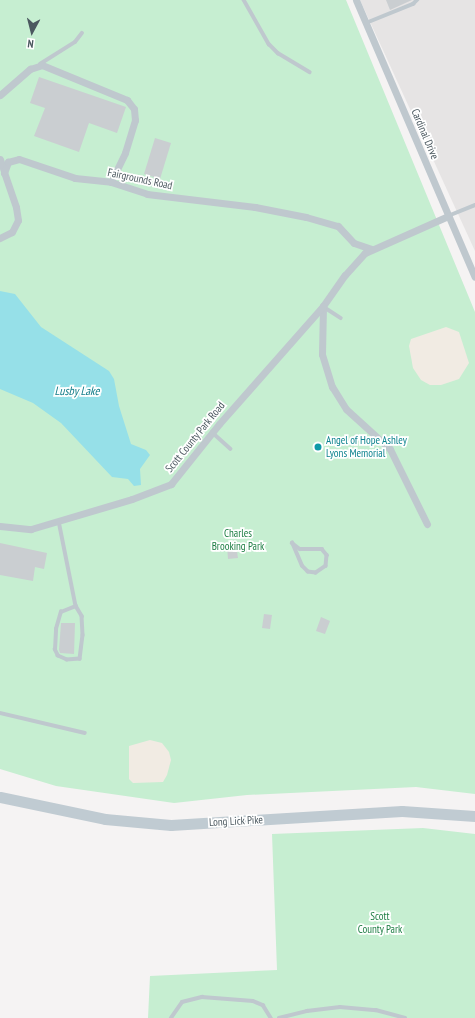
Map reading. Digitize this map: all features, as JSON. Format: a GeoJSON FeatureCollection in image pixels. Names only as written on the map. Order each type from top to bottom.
{"type":"FeatureCollection","features":[{"type":"Feature","properties":{"kind":"main road","name":"Long Lick Pike"},"geometry":{"type":"LineString","coordinates":[[0,797],[105,819],[171,825],[402,811],[475,816]]}},
{"type":"Feature","properties":{"kind":"street","name":"Cardinal Drive"},"geometry":{"type":"LineString","coordinates":[[356,0],[475,277]]}},
{"type":"Feature","properties":{"kind":"street"},"geometry":{"type":"LineString","coordinates":[[0,95],[37,66],[46,67],[117,94],[127,100],[134,109],[135,122],[125,153],[111,182]]}},
{"type":"Feature","properties":{"kind":"street"},"geometry":{"type":"LineString","coordinates":[[0,159],[18,214],[12,232],[0,238]]}},
{"type":"Feature","properties":{"kind":"street","name":"Fairgrounds Road"},"geometry":{"type":"LineString","coordinates":[[4,172],[8,162],[19,159],[82,180],[111,182],[147,194],[256,207],[306,217],[338,226],[354,243],[371,249]]}},
{"type":"Feature","properties":{"kind":"street"},"geometry":{"type":"LineString","coordinates":[[371,249],[448,216]]}},
{"type":"Feature","properties":{"kind":"street","name":"Scott County Park Road"},"geometry":{"type":"LineString","coordinates":[[0,526],[31,529],[132,499],[171,484],[212,432],[323,306],[359,259],[371,249]]}},
{"type":"Feature","properties":{"kind":"street"},"geometry":{"type":"LineString","coordinates":[[323,306],[322,354],[332,387],[346,409],[390,449],[427,524]]}},
{"type":"Feature","properties":{"kind":"lane"},"geometry":{"type":"LineString","coordinates":[[244,0],[269,44],[278,53],[310,72]]}},
{"type":"Feature","properties":{"kind":"lane"},"geometry":{"type":"LineString","coordinates":[[366,23],[413,4],[417,0]]}},
{"type":"Feature","properties":{"kind":"lane"},"geometry":{"type":"LineString","coordinates":[[37,66],[75,42],[82,33]]}},
{"type":"Feature","properties":{"kind":"lane"},"geometry":{"type":"LineString","coordinates":[[448,216],[475,205]]}},
{"type":"Feature","properties":{"kind":"lane"},"geometry":{"type":"LineString","coordinates":[[323,306],[341,318]]}},
{"type":"Feature","properties":{"kind":"lane"},"geometry":{"type":"LineString","coordinates":[[212,432],[231,449]]}},
{"type":"Feature","properties":{"kind":"lane"},"geometry":{"type":"LineString","coordinates":[[59,520],[76,606],[82,616],[82,652],[80,658],[71,660],[58,656],[55,650],[56,629],[61,612],[76,606]]}},
{"type":"Feature","properties":{"kind":"lane"},"geometry":{"type":"LineString","coordinates":[[292,542],[304,549],[322,549],[327,555],[326,566],[316,574],[308,572],[302,566],[292,542]]}},
{"type":"Feature","properties":{"kind":"lane"},"geometry":{"type":"LineString","coordinates":[[0,713],[85,733]]}},
{"type":"Feature","properties":{"kind":"lane"},"geometry":{"type":"LineString","coordinates":[[171,1018],[182,1002],[202,997],[253,1001],[263,1005],[271,1018]]}},
{"type":"Feature","properties":{"kind":"lane"},"geometry":{"type":"LineString","coordinates":[[279,1018],[307,1011],[340,1007],[376,1010],[405,1018]]}},
{"type":"Feature","properties":{"kind":"shaded area"},"geometry":{"type":"Polygon","coordinates":[[[360,0],[475,0],[475,251],[360,0]]]}},
{"type":"Feature","properties":{"kind":"green space","name":"Charles Brooking Park"},"geometry":{"type":"Polygon","coordinates":[[[0,0],[346,0],[475,312],[475,794],[416,787],[247,795],[174,803],[56,786],[0,769],[0,0]]]}},
{"type":"Feature","properties":{"kind":"green space","name":"Scott County Park"},"geometry":{"type":"Polygon","coordinates":[[[423,828],[475,834],[475,1018],[148,1018],[150,976],[277,970],[272,834],[423,828]]]}},
{"type":"Feature","properties":{"kind":"sand"},"geometry":{"type":"Polygon","coordinates":[[[446,327],[459,332],[469,363],[459,379],[441,385],[430,385],[421,380],[413,368],[409,346],[411,339],[446,327]]]}},
{"type":"Feature","properties":{"kind":"sand"},"geometry":{"type":"Polygon","coordinates":[[[150,740],[162,743],[169,752],[171,760],[167,775],[163,782],[133,783],[129,779],[129,746],[150,740]]]}},
{"type":"Feature","properties":{"kind":"water","name":"Lusby Lake"},"geometry":{"type":"Polygon","coordinates":[[[0,291],[15,294],[41,327],[109,371],[114,379],[119,406],[131,444],[146,450],[150,455],[140,469],[141,485],[134,486],[128,479],[112,477],[61,423],[33,403],[0,389],[0,291]]]}},
{"type":"Feature","properties":{"kind":"building"},"geometry":{"type":"Polygon","coordinates":[[[386,0],[412,0],[390,10],[386,0]]]}},
{"type":"Feature","properties":{"kind":"building"},"geometry":{"type":"Polygon","coordinates":[[[39,77],[126,107],[117,133],[89,123],[79,152],[34,136],[45,108],[30,103],[39,77]]]}},
{"type":"Feature","properties":{"kind":"building"},"geometry":{"type":"Polygon","coordinates":[[[155,138],[171,143],[160,179],[144,174],[155,138]]]}},
{"type":"Feature","properties":{"kind":"building"},"geometry":{"type":"Polygon","coordinates":[[[0,543],[47,553],[44,569],[35,567],[33,581],[0,575],[0,543]]]}},
{"type":"Feature","properties":{"kind":"building"},"geometry":{"type":"Polygon","coordinates":[[[236,544],[238,558],[228,559],[227,545],[236,544]]]}},
{"type":"Feature","properties":{"kind":"building"},"geometry":{"type":"Polygon","coordinates":[[[264,614],[272,615],[270,629],[262,628],[264,614]]]}},
{"type":"Feature","properties":{"kind":"building"},"geometry":{"type":"Polygon","coordinates":[[[321,617],[330,621],[325,634],[316,631],[321,617]]]}},
{"type":"Feature","properties":{"kind":"building"},"geometry":{"type":"Polygon","coordinates":[[[61,623],[75,623],[74,654],[60,653],[61,623]]]}},
{"type":"Feature","properties":{"kind":"place","name":"Angel of Hope Ashley Lyons Memorial"},"geometry":{"type":"Point","coordinates":[318,447]}}]}
